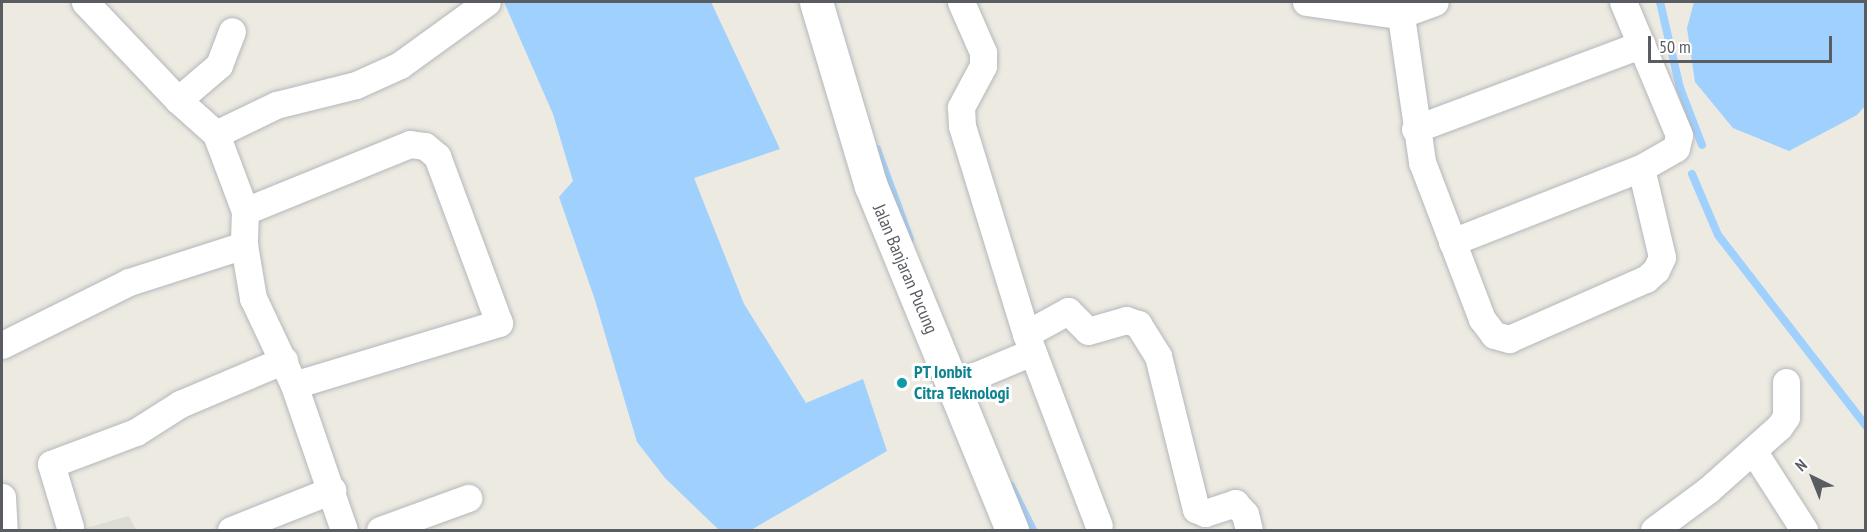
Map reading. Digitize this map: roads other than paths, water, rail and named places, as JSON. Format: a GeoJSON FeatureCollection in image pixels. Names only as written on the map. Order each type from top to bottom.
{"type":"FeatureCollection","features":[{"type":"Feature","properties":{"kind":"street"},"geometry":{"type":"LineString","coordinates":[[85,2],[178,100],[216,134],[245,211],[244,245],[253,298],[289,373],[332,490],[344,531]]}},
{"type":"Feature","properties":{"kind":"street"},"geometry":{"type":"LineString","coordinates":[[216,134],[276,105],[310,93],[356,85],[400,65],[487,2]]}},
{"type":"Feature","properties":{"kind":"street","name":"Jalan Banjaran Pucung"},"geometry":{"type":"LineString","coordinates":[[816,2],[854,141],[962,381],[1012,531]]}},
{"type":"Feature","properties":{"kind":"street"},"geometry":{"type":"LineString","coordinates":[[961,2],[983,52],[983,66],[961,107],[962,126],[1029,343],[1099,526]]}},
{"type":"Feature","properties":{"kind":"street"},"geometry":{"type":"LineString","coordinates":[[1306,2],[1399,8],[1435,2]]}},
{"type":"Feature","properties":{"kind":"street"},"geometry":{"type":"LineString","coordinates":[[1452,242],[1641,168],[1668,156],[1676,148],[1679,135],[1623,2]]}},
{"type":"Feature","properties":{"kind":"street"},"geometry":{"type":"LineString","coordinates":[[1399,8],[1415,129],[1422,162],[1482,319],[1494,335],[1509,339],[1646,279],[1656,270],[1662,257],[1641,168]]}},
{"type":"Feature","properties":{"kind":"street"},"geometry":{"type":"LineString","coordinates":[[178,100],[219,64],[232,31]]}},
{"type":"Feature","properties":{"kind":"street"},"geometry":{"type":"LineString","coordinates":[[1415,129],[1642,44]]}},
{"type":"Feature","properties":{"kind":"street"},"geometry":{"type":"LineString","coordinates":[[68,529],[51,464],[136,432],[180,404],[289,373],[499,323],[437,156],[426,146],[410,144],[245,211]]}},
{"type":"Feature","properties":{"kind":"street"},"geometry":{"type":"LineString","coordinates":[[2,345],[129,282],[244,245]]}},
{"type":"Feature","properties":{"kind":"street"},"geometry":{"type":"LineString","coordinates":[[962,381],[1029,343],[1068,311],[1088,331],[1126,320],[1138,324],[1158,356],[1196,509],[1205,513],[1235,503],[1245,514],[1249,531]]}},
{"type":"Feature","properties":{"kind":"street"},"geometry":{"type":"LineString","coordinates":[[1654,531],[1754,453],[1786,417],[1786,382]]}},
{"type":"Feature","properties":{"kind":"street"},"geometry":{"type":"LineString","coordinates":[[1754,453],[1804,531]]}},
{"type":"Feature","properties":{"kind":"street"},"geometry":{"type":"LineString","coordinates":[[231,531],[332,490]]}},
{"type":"Feature","properties":{"kind":"street"},"geometry":{"type":"LineString","coordinates":[[2,497],[4,531]]}},
{"type":"Feature","properties":{"kind":"street"},"geometry":{"type":"LineString","coordinates":[[380,531],[468,498]]}},
{"type":"Feature","properties":{"kind":"water"},"geometry":{"type":"Polygon","coordinates":[[[504,2],[711,2],[780,149],[694,178],[744,304],[806,403],[863,379],[887,451],[751,530],[719,530],[665,478],[637,442],[594,297],[559,197],[573,181],[553,114],[504,2]]]}},
{"type":"Feature","properties":{"kind":"water"},"geometry":{"type":"Polygon","coordinates":[[[1694,2],[1865,2],[1865,106],[1857,115],[1789,151],[1733,128],[1695,82],[1687,28],[1694,2]]]}},
{"type":"Feature","properties":{"kind":"waterway"},"geometry":{"type":"LineString","coordinates":[[1660,2],[1680,88],[1702,145]]}},
{"type":"Feature","properties":{"kind":"waterway"},"geometry":{"type":"LineString","coordinates":[[877,149],[910,239]]}},
{"type":"Feature","properties":{"kind":"waterway"},"geometry":{"type":"LineString","coordinates":[[1692,174],[1718,235],[1866,426]]}},
{"type":"Feature","properties":{"kind":"waterway"},"geometry":{"type":"LineString","coordinates":[[1011,486],[1033,530]]}},
{"type":"Feature","properties":{"kind":"place","name":"PT Ionbit Citra Teknologi"},"geometry":{"type":"Point","coordinates":[902,383]}}]}
